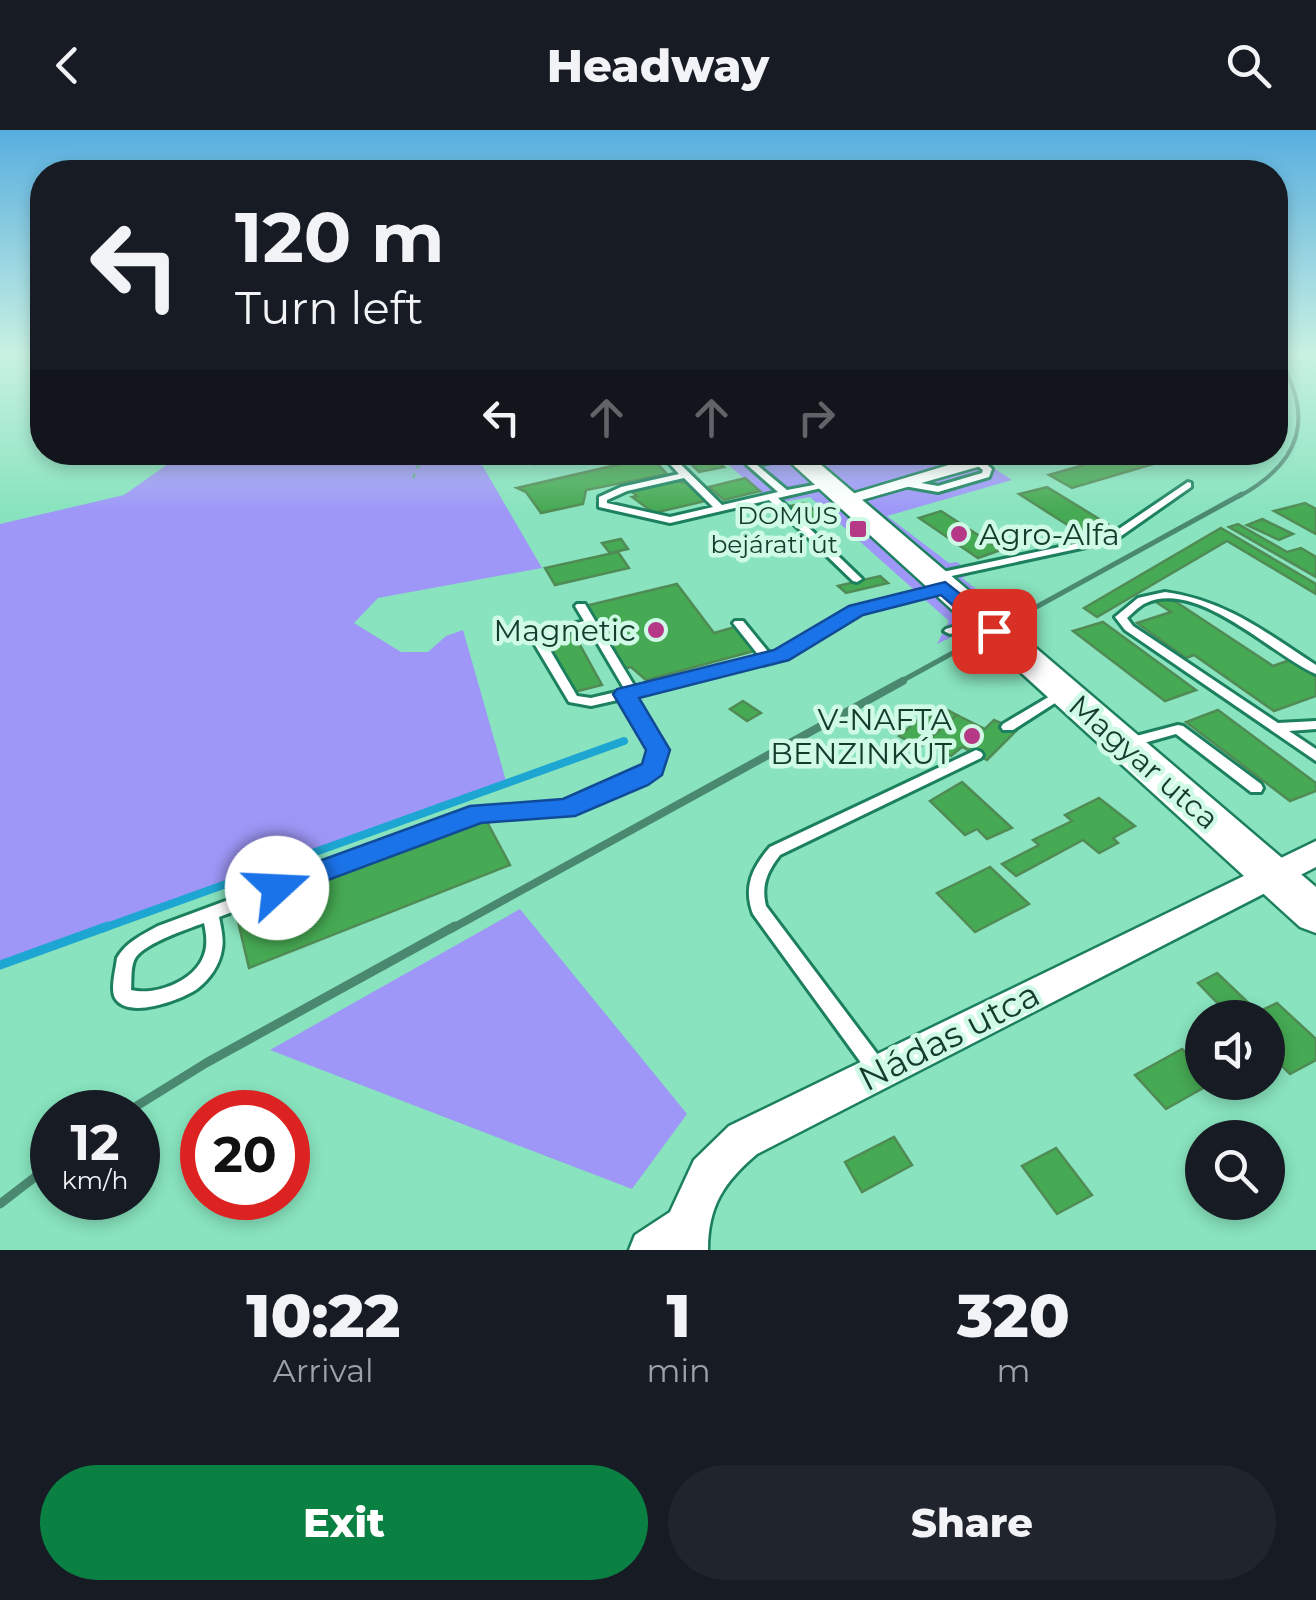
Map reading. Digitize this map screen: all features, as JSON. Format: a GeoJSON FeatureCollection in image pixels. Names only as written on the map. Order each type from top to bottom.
{"type":"FeatureCollection","features":[{"type":"Feature","properties":{"kind":"main road","name":"Magyar utca"},"geometry":{"type":"LineString","coordinates":[[805,465],[939,582],[966,626],[1064,692],[1316,914]]}},
{"type":"Feature","properties":{"kind":"street"},"geometry":{"type":"LineString","coordinates":[[836,491],[904,482],[966,465]]}},
{"type":"Feature","properties":{"kind":"street","name":"Nádas utca"},"geometry":{"type":"LineString","coordinates":[[686,1238],[699,1184],[735,1146],[1316,854]]}},
{"type":"Feature","properties":{"kind":"street"},"geometry":{"type":"LineString","coordinates":[[650,1250],[686,1238]]}},
{"type":"Feature","properties":{"kind":"lane"},"geometry":{"type":"LineString","coordinates":[[675,465],[720,509]]}},
{"type":"Feature","properties":{"kind":"lane"},"geometry":{"type":"LineString","coordinates":[[751,465],[784,494]]}},
{"type":"Feature","properties":{"kind":"lane"},"geometry":{"type":"LineString","coordinates":[[685,475],[614,492],[602,499],[602,504],[660,520],[770,496],[836,491]]}},
{"type":"Feature","properties":{"kind":"lane"},"geometry":{"type":"LineString","coordinates":[[591,623],[542,636],[540,645],[572,699],[591,702],[790,652],[856,611],[939,582],[1110,538],[1188,485]]}},
{"type":"Feature","properties":{"kind":"lane"},"geometry":{"type":"LineString","coordinates":[[770,496],[857,579]]}},
{"type":"Feature","properties":{"kind":"lane"},"geometry":{"type":"LineString","coordinates":[[1316,670],[1186,596],[1164,593],[1122,614],[1129,628],[1316,756]]}},
{"type":"Feature","properties":{"kind":"lane"},"geometry":{"type":"LineString","coordinates":[[210,913],[214,946],[204,970],[158,999],[131,1000],[122,994],[122,971],[134,948],[210,913],[479,813],[566,809],[640,778],[654,768],[658,750],[581,606]]}},
{"type":"Feature","properties":{"kind":"lane"},"geometry":{"type":"LineString","coordinates":[[740,623],[768,658]]}},
{"type":"Feature","properties":{"kind":"lane"},"geometry":{"type":"LineString","coordinates":[[1008,727],[1064,692]]}},
{"type":"Feature","properties":{"kind":"lane"},"geometry":{"type":"LineString","coordinates":[[1274,727],[1316,725]]}},
{"type":"Feature","properties":{"kind":"lane"},"geometry":{"type":"LineString","coordinates":[[1123,744],[1178,729],[1256,788]]}},
{"type":"Feature","properties":{"kind":"lane"},"geometry":{"type":"LineString","coordinates":[[878,1071],[758,908],[754,886],[775,851],[976,755]]}},
{"type":"Feature","properties":{"kind":"path"},"geometry":{"type":"LineString","coordinates":[[412,478],[419,465]]}},
{"type":"Feature","properties":{"kind":"shaded area"},"geometry":{"type":"Polygon","coordinates":[[[167,465],[482,465],[542,568],[378,598],[354,623],[401,652],[428,652],[446,636],[463,630],[506,781],[0,968],[0,524],[124,495],[167,465]]]}},
{"type":"Feature","properties":{"kind":"shaded area"},"geometry":{"type":"Polygon","coordinates":[[[729,465],[989,465],[1012,480],[887,516],[949,563],[957,562],[971,574],[962,578],[1005,612],[937,644],[949,621],[810,497],[772,504],[729,465]]]}},
{"type":"Feature","properties":{"kind":"shaded area"},"geometry":{"type":"Polygon","coordinates":[[[520,909],[687,1114],[632,1189],[270,1050],[520,909]]]}},
{"type":"Feature","properties":{"kind":"building"},"geometry":{"type":"Polygon","coordinates":[[[616,465],[659,465],[667,474],[586,490],[583,504],[541,513],[526,492],[517,488],[616,465]]]}},
{"type":"Feature","properties":{"kind":"building"},"geometry":{"type":"Polygon","coordinates":[[[692,465],[724,467],[699,472],[692,465]]]}},
{"type":"Feature","properties":{"kind":"building"},"geometry":{"type":"Polygon","coordinates":[[[1084,465],[1150,465],[1072,488],[1049,475],[1084,465]]]}},
{"type":"Feature","properties":{"kind":"building"},"geometry":{"type":"Polygon","coordinates":[[[745,478],[760,491],[724,500],[709,487],[745,478]]]}},
{"type":"Feature","properties":{"kind":"building"},"geometry":{"type":"Polygon","coordinates":[[[674,481],[686,483],[705,501],[654,513],[632,497],[637,496],[631,491],[674,481]]]}},
{"type":"Feature","properties":{"kind":"building"},"geometry":{"type":"Polygon","coordinates":[[[1047,487],[1109,525],[1080,533],[1019,494],[1047,487]]]}},
{"type":"Feature","properties":{"kind":"building"},"geometry":{"type":"Polygon","coordinates":[[[806,503],[822,517],[799,522],[784,507],[806,503]]]}},
{"type":"Feature","properties":{"kind":"building"},"geometry":{"type":"Polygon","coordinates":[[[1305,503],[1316,509],[1316,534],[1274,511],[1305,503]]]}},
{"type":"Feature","properties":{"kind":"building","name":"Agro-Alfa"},"geometry":{"type":"Polygon","coordinates":[[[941,511],[1001,550],[978,558],[919,518],[941,511]]]}},
{"type":"Feature","properties":{"kind":"building"},"geometry":{"type":"Polygon","coordinates":[[[1262,519],[1293,534],[1279,540],[1247,525],[1262,519]]]}},
{"type":"Feature","properties":{"kind":"building"},"geometry":{"type":"Polygon","coordinates":[[[1238,524],[1287,552],[1301,548],[1316,557],[1316,577],[1229,527],[1238,524]]]}},
{"type":"Feature","properties":{"kind":"building"},"geometry":{"type":"Polygon","coordinates":[[[1221,528],[1316,584],[1316,594],[1227,541],[1097,617],[1084,608],[1221,528]]]}},
{"type":"Feature","properties":{"kind":"building"},"geometry":{"type":"Polygon","coordinates":[[[621,539],[628,549],[610,553],[602,543],[621,539]]]}},
{"type":"Feature","properties":{"kind":"building"},"geometry":{"type":"Polygon","coordinates":[[[618,552],[629,568],[555,585],[545,568],[618,552]]]}},
{"type":"Feature","properties":{"kind":"building"},"geometry":{"type":"Polygon","coordinates":[[[880,576],[888,583],[846,593],[838,586],[880,576]]]}},
{"type":"Feature","properties":{"kind":"building","name":"Magnetic"},"geometry":{"type":"Polygon","coordinates":[[[677,584],[714,633],[735,627],[754,651],[646,680],[631,667],[624,669],[585,606],[677,584]]]}},
{"type":"Feature","properties":{"kind":"building"},"geometry":{"type":"Polygon","coordinates":[[[1170,598],[1273,666],[1290,660],[1316,677],[1316,696],[1274,711],[1194,655],[1186,658],[1137,623],[1171,612],[1156,602],[1170,598]]]}},
{"type":"Feature","properties":{"kind":"building"},"geometry":{"type":"Polygon","coordinates":[[[1103,622],[1196,690],[1165,701],[1073,631],[1103,622]]]}},
{"type":"Feature","properties":{"kind":"building"},"geometry":{"type":"Polygon","coordinates":[[[574,634],[602,685],[574,692],[548,641],[574,634]]]}},
{"type":"Feature","properties":{"kind":"building"},"geometry":{"type":"Polygon","coordinates":[[[743,701],[761,713],[747,721],[730,709],[743,701]]]}},
{"type":"Feature","properties":{"kind":"building"},"geometry":{"type":"Polygon","coordinates":[[[942,707],[957,715],[920,747],[899,736],[924,715],[930,718],[942,707]]]}},
{"type":"Feature","properties":{"kind":"building"},"geometry":{"type":"Polygon","coordinates":[[[1218,710],[1316,783],[1316,791],[1290,801],[1186,722],[1218,710]]]}},
{"type":"Feature","properties":{"kind":"building","name":"V-NAFTA BENZINKÚT"},"geometry":{"type":"Polygon","coordinates":[[[957,715],[985,729],[994,720],[1017,730],[987,760],[962,747],[951,756],[926,742],[957,715]]]}},
{"type":"Feature","properties":{"kind":"building"},"geometry":{"type":"Polygon","coordinates":[[[962,782],[1012,828],[987,839],[977,829],[965,835],[930,801],[962,782]]]}},
{"type":"Feature","properties":{"kind":"building"},"geometry":{"type":"Polygon","coordinates":[[[1099,798],[1135,826],[1113,838],[1118,843],[1099,853],[1083,840],[1016,876],[1002,864],[1039,845],[1033,840],[1072,821],[1065,815],[1099,798]]]}},
{"type":"Feature","properties":{"kind":"building"},"geometry":{"type":"Polygon","coordinates":[[[486,820],[510,865],[249,968],[236,913],[486,820]]]}},
{"type":"Feature","properties":{"kind":"building"},"geometry":{"type":"Polygon","coordinates":[[[990,867],[1029,904],[975,932],[937,893],[990,867]]]}},
{"type":"Feature","properties":{"kind":"building"},"geometry":{"type":"Polygon","coordinates":[[[1217,973],[1245,1000],[1215,1000],[1198,983],[1217,973]]]}},
{"type":"Feature","properties":{"kind":"building"},"geometry":{"type":"Polygon","coordinates":[[[1285,1010],[1316,1039],[1316,1060],[1290,1074],[1285,1069],[1285,1010]]]}},
{"type":"Feature","properties":{"kind":"building"},"geometry":{"type":"Polygon","coordinates":[[[1182,1049],[1185,1098],[1166,1109],[1135,1075],[1182,1049]]]}},
{"type":"Feature","properties":{"kind":"building"},"geometry":{"type":"Polygon","coordinates":[[[894,1137],[912,1165],[862,1192],[845,1162],[894,1137]]]}},
{"type":"Feature","properties":{"kind":"building"},"geometry":{"type":"Polygon","coordinates":[[[1056,1148],[1092,1195],[1057,1214],[1022,1166],[1056,1148]]]}},
{"type":"Feature","properties":{"kind":"waterway"},"geometry":{"type":"LineString","coordinates":[[101,929],[624,741]]}},
{"type":"Feature","properties":{"kind":"waterway"},"geometry":{"type":"LineString","coordinates":[[0,965],[108,926]]}},
{"type":"Feature","properties":{"kind":"railway"},"geometry":{"type":"LineString","coordinates":[[1288,454],[1296,436],[1297,406]]}},
{"type":"Feature","properties":{"kind":"railway"},"geometry":{"type":"LineString","coordinates":[[1238,497],[1280,465]]}},
{"type":"Feature","properties":{"kind":"railway"},"geometry":{"type":"LineString","coordinates":[[898,683],[1242,494]]}},
{"type":"Feature","properties":{"kind":"railway"},"geometry":{"type":"LineString","coordinates":[[451,929],[903,681]]}},
{"type":"Feature","properties":{"kind":"railway"},"geometry":{"type":"LineString","coordinates":[[160,1092],[455,926]]}},
{"type":"Feature","properties":{"kind":"railway"},"geometry":{"type":"LineString","coordinates":[[0,1204],[30,1181]]}},
{"type":"Feature","properties":{"kind":"place","name":"DOMUS bejárati út"},"geometry":{"type":"Point","coordinates":[858,529]}},
{"type":"Feature","properties":{"kind":"place","name":"Agro-Alfa"},"geometry":{"type":"Point","coordinates":[959,534]}},
{"type":"Feature","properties":{"kind":"place","name":"Magnetic"},"geometry":{"type":"Point","coordinates":[656,630]}},
{"type":"Feature","properties":{"kind":"place","name":"V-NAFTA BENZINKÚT"},"geometry":{"type":"Point","coordinates":[972,736]}},
{"type":"Feature","properties":{"kind":"route"},"geometry":{"type":"LineString","coordinates":[[277,888],[479,813],[566,809],[640,778],[654,768],[658,750],[625,694],[781,655],[856,611],[945,588],[994,631]]}}]}
